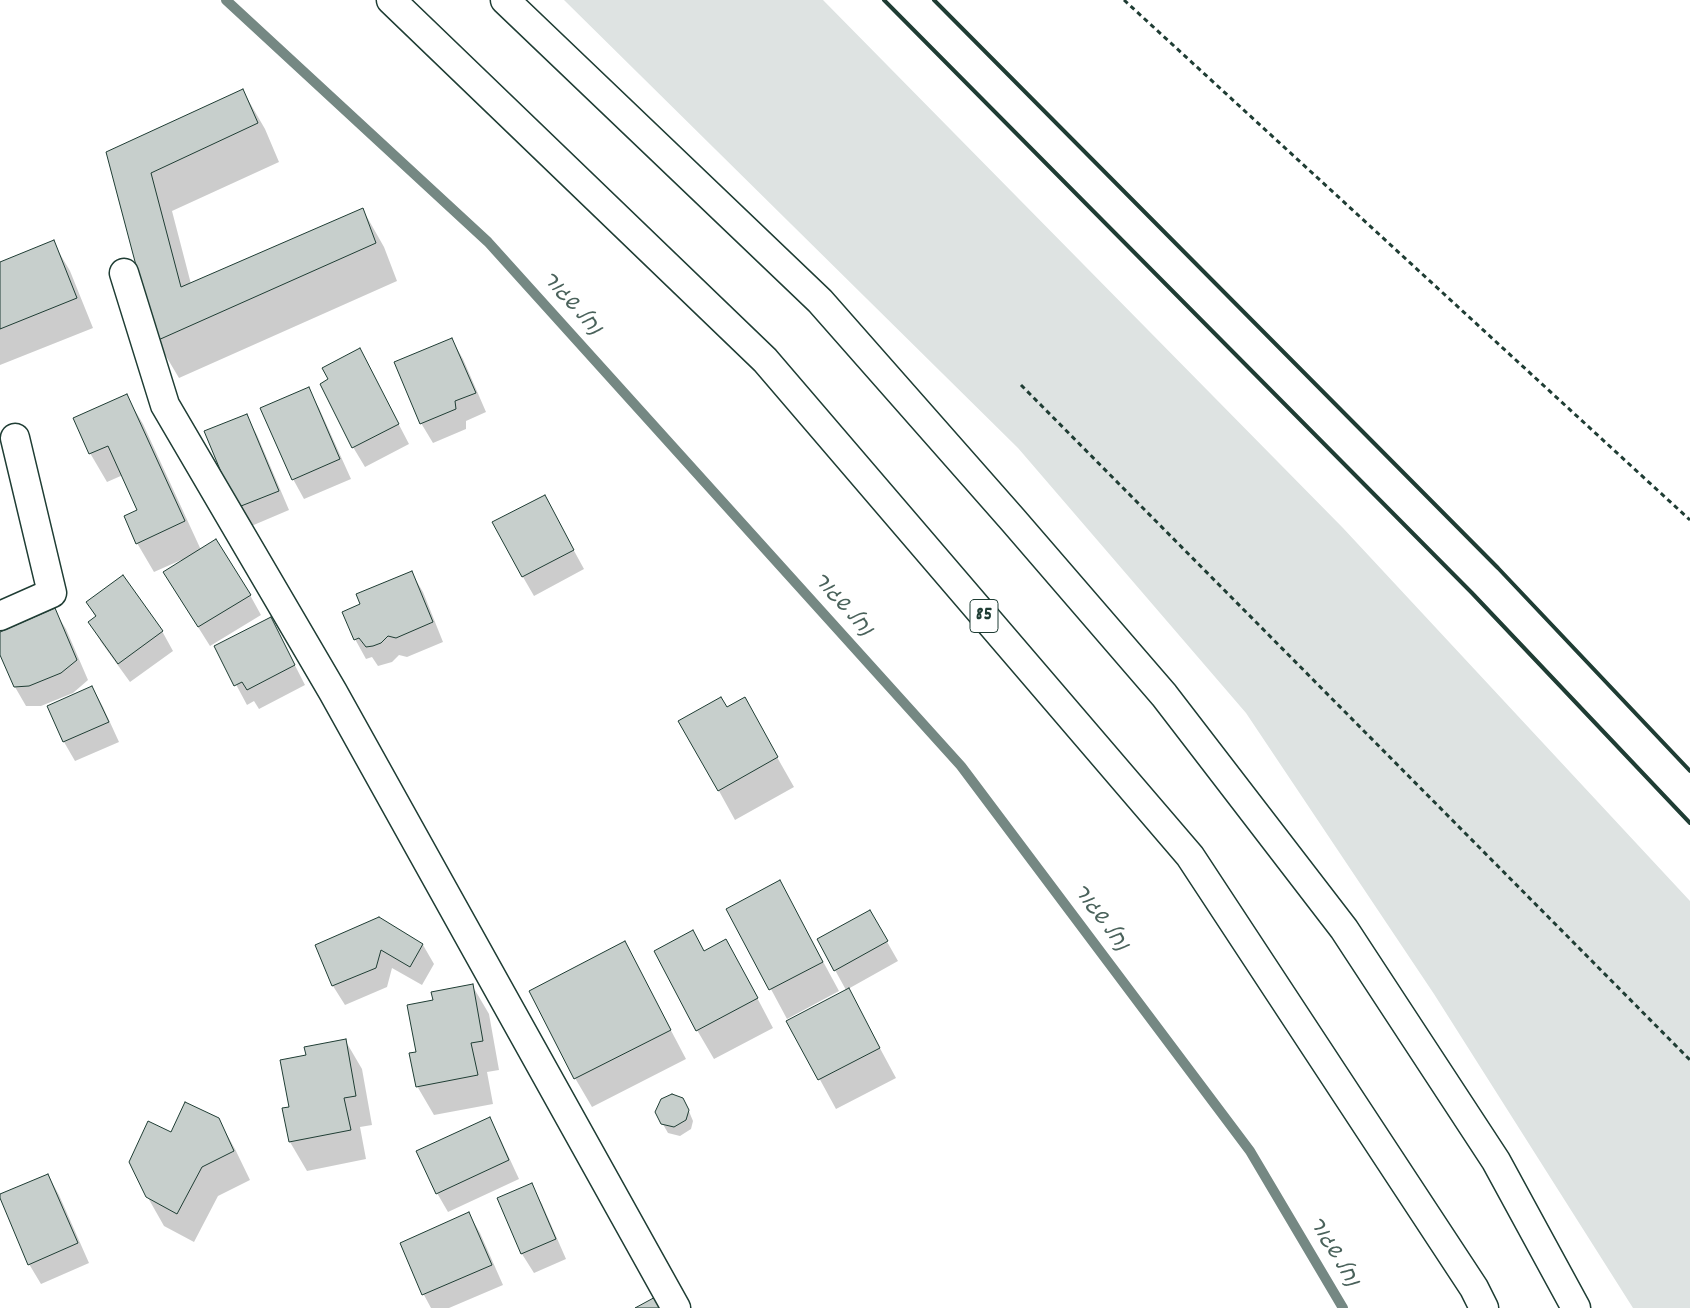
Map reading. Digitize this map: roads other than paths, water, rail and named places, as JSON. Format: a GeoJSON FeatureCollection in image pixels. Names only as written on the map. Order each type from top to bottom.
{"type":"FeatureCollection","features":[{"type":"Feature","properties":{"kind":"main road","name":"85"},"geometry":{"type":"LineString","coordinates":[[391,0],[765,360],[1190,856],[1474,1288],[1484,1308]]}},
{"type":"Feature","properties":{"kind":"main road"},"geometry":{"type":"LineString","coordinates":[[506,0],[820,301],[1164,695],[1344,929],[1496,1161],[1576,1308]]}},
{"type":"Feature","properties":{"kind":"main road"},"geometry":{"type":"LineString","coordinates":[[124,273],[165,405],[333,692],[676,1308]]}},
{"type":"Feature","properties":{"kind":"main road"},"geometry":{"type":"LineString","coordinates":[[0,616],[52,593],[15,438]]}},
{"type":"Feature","properties":{"kind":"waterway","name":"נחל שגור"},"geometry":{"type":"LineString","coordinates":[[226,0],[488,242],[961,766],[1250,1151],[1343,1308]]}},
{"type":"Feature","properties":{"kind":"railway"},"geometry":{"type":"LineString","coordinates":[[884,0],[1472,593],[1690,823]]}},
{"type":"Feature","properties":{"kind":"railway"},"geometry":{"type":"LineString","coordinates":[[934,0],[1498,568],[1690,771]]}}]}
